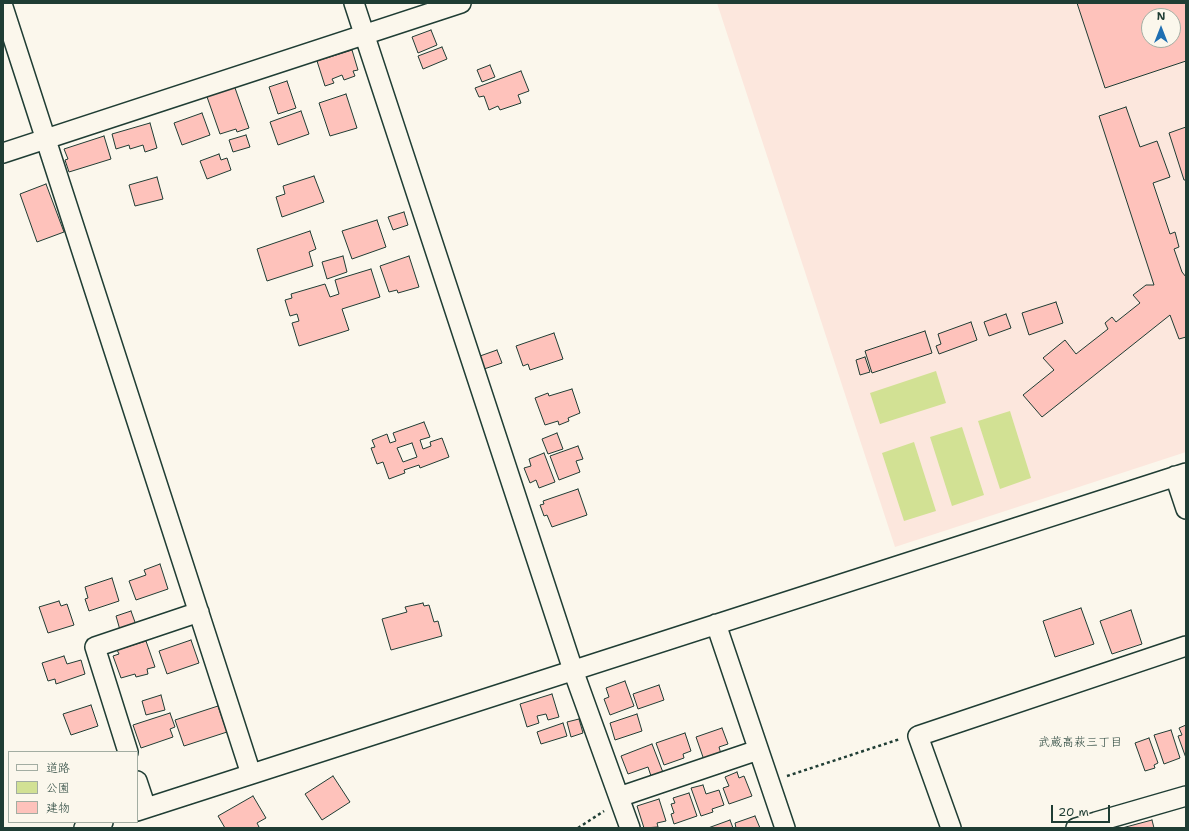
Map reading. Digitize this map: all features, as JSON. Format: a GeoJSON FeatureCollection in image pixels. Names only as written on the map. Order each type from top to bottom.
{"type":"FeatureCollection","features":[{"type":"Feature","properties":{"kind":"street"},"geometry":{"type":"LineString","coordinates":[[354,3],[573,670],[630,828]]}},
{"type":"Feature","properties":{"kind":"street"},"geometry":{"type":"LineString","coordinates":[[3,153],[461,3]]}},
{"type":"Feature","properties":{"kind":"street"},"geometry":{"type":"LineString","coordinates":[[3,7],[251,774]]}},
{"type":"Feature","properties":{"kind":"street"},"geometry":{"type":"LineString","coordinates":[[138,788],[141,810],[1180,475],[1186,509]]}},
{"type":"Feature","properties":{"kind":"street"},"geometry":{"type":"LineString","coordinates":[[128,751],[95,647],[199,612]]}},
{"type":"Feature","properties":{"kind":"street"},"geometry":{"type":"LineString","coordinates":[[716,624],[785,828]]}},
{"type":"Feature","properties":{"kind":"street"},"geometry":{"type":"LineString","coordinates":[[951,828],[918,736],[1186,646]]}},
{"type":"Feature","properties":{"kind":"street"},"geometry":{"type":"LineString","coordinates":[[619,797],[758,750]]}},
{"type":"Feature","properties":{"kind":"street"},"geometry":{"type":"LineString","coordinates":[[1076,828],[1097,825],[1186,796]]}},
{"type":"Feature","properties":{"kind":"street"},"geometry":{"type":"LineString","coordinates":[[84,828],[100,823]]}},
{"type":"Feature","properties":{"kind":"path"},"geometry":{"type":"LineString","coordinates":[[770,782],[903,738],[918,736]]}},
{"type":"Feature","properties":{"kind":"path"},"geometry":{"type":"LineString","coordinates":[[578,828],[601,813],[619,797]]}},
{"type":"Feature","properties":{"kind":"shaded area"},"geometry":{"type":"Polygon","coordinates":[[[717,3],[1186,3],[1186,452],[895,547],[717,3]]]}},
{"type":"Feature","properties":{"kind":"green space"},"geometry":{"type":"Polygon","coordinates":[[[936,371],[946,403],[880,424],[870,393],[936,371]]]}},
{"type":"Feature","properties":{"kind":"green space"},"geometry":{"type":"Polygon","coordinates":[[[1010,411],[1031,478],[1000,489],[978,421],[1010,411]]]}},
{"type":"Feature","properties":{"kind":"green space"},"geometry":{"type":"Polygon","coordinates":[[[962,427],[984,495],[952,506],[930,437],[962,427]]]}},
{"type":"Feature","properties":{"kind":"green space"},"geometry":{"type":"Polygon","coordinates":[[[914,442],[936,511],[904,521],[882,453],[914,442]]]}},
{"type":"Feature","properties":{"kind":"building"},"geometry":{"type":"Polygon","coordinates":[[[1077,3],[1186,3],[1186,61],[1105,88],[1077,3]]]}},
{"type":"Feature","properties":{"kind":"building"},"geometry":{"type":"Polygon","coordinates":[[[431,30],[437,45],[418,53],[412,37],[431,30]]]}},
{"type":"Feature","properties":{"kind":"building"},"geometry":{"type":"Polygon","coordinates":[[[442,47],[447,59],[423,69],[418,56],[442,47]]]}},
{"type":"Feature","properties":{"kind":"building"},"geometry":{"type":"Polygon","coordinates":[[[352,50],[358,70],[353,71],[355,76],[344,80],[342,75],[332,79],[334,83],[325,86],[317,61],[352,50]]]}},
{"type":"Feature","properties":{"kind":"building"},"geometry":{"type":"Polygon","coordinates":[[[490,65],[495,77],[482,82],[477,70],[490,65]]]}},
{"type":"Feature","properties":{"kind":"building"},"geometry":{"type":"Polygon","coordinates":[[[521,71],[529,91],[518,95],[521,103],[500,110],[498,106],[489,110],[484,96],[479,97],[475,88],[521,71]]]}},
{"type":"Feature","properties":{"kind":"building"},"geometry":{"type":"Polygon","coordinates":[[[287,81],[296,108],[278,114],[269,87],[287,81]]]}},
{"type":"Feature","properties":{"kind":"building"},"geometry":{"type":"Polygon","coordinates":[[[234,85],[249,128],[237,132],[236,129],[220,134],[206,94],[234,85]]]}},
{"type":"Feature","properties":{"kind":"building"},"geometry":{"type":"Polygon","coordinates":[[[346,94],[357,128],[330,136],[319,103],[346,94]]]}},
{"type":"Feature","properties":{"kind":"building"},"geometry":{"type":"Polygon","coordinates":[[[1126,107],[1140,147],[1157,141],[1170,177],[1153,183],[1170,234],[1175,232],[1179,247],[1174,249],[1182,272],[1186,277],[1186,337],[1179,339],[1170,315],[1042,417],[1023,395],[1054,370],[1043,358],[1065,340],[1076,354],[1108,329],[1105,323],[1112,317],[1116,322],[1140,303],[1133,295],[1146,285],[1154,285],[1099,116],[1126,107]]]}},
{"type":"Feature","properties":{"kind":"building"},"geometry":{"type":"Polygon","coordinates":[[[301,111],[309,134],[278,145],[270,122],[301,111]]]}},
{"type":"Feature","properties":{"kind":"building"},"geometry":{"type":"Polygon","coordinates":[[[202,113],[210,135],[182,145],[174,123],[202,113]]]}},
{"type":"Feature","properties":{"kind":"building"},"geometry":{"type":"Polygon","coordinates":[[[150,123],[157,148],[145,152],[143,145],[130,149],[129,145],[116,149],[112,134],[150,123]]]}},
{"type":"Feature","properties":{"kind":"building"},"geometry":{"type":"Polygon","coordinates":[[[1186,127],[1186,180],[1184,180],[1169,133],[1186,127]]]}},
{"type":"Feature","properties":{"kind":"building"},"geometry":{"type":"Polygon","coordinates":[[[246,135],[250,147],[233,152],[229,140],[246,135]]]}},
{"type":"Feature","properties":{"kind":"building"},"geometry":{"type":"Polygon","coordinates":[[[104,136],[111,159],[69,172],[65,160],[68,159],[64,149],[104,136]]]}},
{"type":"Feature","properties":{"kind":"building"},"geometry":{"type":"Polygon","coordinates":[[[219,154],[221,160],[227,158],[231,170],[207,179],[200,161],[219,154]]]}},
{"type":"Feature","properties":{"kind":"building"},"geometry":{"type":"Polygon","coordinates":[[[314,176],[324,202],[282,217],[276,197],[285,194],[283,186],[314,176]]]}},
{"type":"Feature","properties":{"kind":"building"},"geometry":{"type":"Polygon","coordinates":[[[157,177],[163,199],[135,206],[129,185],[157,177]]]}},
{"type":"Feature","properties":{"kind":"building"},"geometry":{"type":"Polygon","coordinates":[[[46,184],[64,232],[37,242],[20,194],[46,184]]]}},
{"type":"Feature","properties":{"kind":"building"},"geometry":{"type":"Polygon","coordinates":[[[404,212],[408,225],[393,230],[388,217],[404,212]]]}},
{"type":"Feature","properties":{"kind":"building"},"geometry":{"type":"Polygon","coordinates":[[[377,220],[386,247],[352,259],[342,231],[377,220]]]}},
{"type":"Feature","properties":{"kind":"building"},"geometry":{"type":"Polygon","coordinates":[[[310,231],[316,249],[309,252],[313,266],[267,281],[257,249],[310,231]]]}},
{"type":"Feature","properties":{"kind":"building"},"geometry":{"type":"Polygon","coordinates":[[[343,256],[347,272],[327,279],[322,262],[343,256]]]}},
{"type":"Feature","properties":{"kind":"building"},"geometry":{"type":"Polygon","coordinates":[[[409,256],[419,287],[398,293],[397,290],[389,292],[380,266],[409,256]]]}},
{"type":"Feature","properties":{"kind":"building"},"geometry":{"type":"Polygon","coordinates":[[[371,269],[380,297],[342,309],[349,330],[299,346],[292,323],[299,321],[297,314],[290,316],[285,300],[292,298],[291,294],[325,284],[330,297],[339,294],[335,280],[371,269]]]}},
{"type":"Feature","properties":{"kind":"building"},"geometry":{"type":"Polygon","coordinates":[[[1056,302],[1063,323],[1029,335],[1022,313],[1056,302]]]}},
{"type":"Feature","properties":{"kind":"building"},"geometry":{"type":"Polygon","coordinates":[[[1006,314],[1011,328],[989,336],[984,322],[1006,314]]]}},
{"type":"Feature","properties":{"kind":"building"},"geometry":{"type":"Polygon","coordinates":[[[971,322],[977,340],[939,354],[936,346],[941,344],[938,334],[971,322]]]}},
{"type":"Feature","properties":{"kind":"building"},"geometry":{"type":"Polygon","coordinates":[[[925,331],[932,353],[872,373],[865,351],[925,331]]]}},
{"type":"Feature","properties":{"kind":"building"},"geometry":{"type":"Polygon","coordinates":[[[554,333],[563,359],[530,370],[528,364],[523,366],[516,346],[554,333]]]}},
{"type":"Feature","properties":{"kind":"building"},"geometry":{"type":"Polygon","coordinates":[[[497,350],[502,363],[484,369],[480,356],[497,350]]]}},
{"type":"Feature","properties":{"kind":"building"},"geometry":{"type":"Polygon","coordinates":[[[865,357],[870,372],[860,375],[856,360],[865,357]]]}},
{"type":"Feature","properties":{"kind":"building"},"geometry":{"type":"Polygon","coordinates":[[[572,389],[580,413],[568,418],[569,421],[559,425],[558,421],[545,425],[535,398],[548,393],[549,396],[572,389]]]}},
{"type":"Feature","properties":{"kind":"building"},"geometry":{"type":"Polygon","coordinates":[[[424,422],[430,437],[420,440],[423,449],[431,446],[430,442],[442,438],[449,457],[420,468],[419,465],[404,470],[405,473],[389,479],[383,462],[377,464],[371,448],[375,447],[372,440],[387,434],[390,443],[396,441],[393,433],[424,422]],[[412,443],[397,448],[403,462],[417,457],[412,443]]]}},
{"type":"Feature","properties":{"kind":"building"},"geometry":{"type":"Polygon","coordinates":[[[557,433],[563,449],[548,454],[542,439],[557,433]]]}},
{"type":"Feature","properties":{"kind":"building"},"geometry":{"type":"Polygon","coordinates":[[[578,446],[583,459],[576,461],[580,472],[559,480],[550,456],[578,446]]]}},
{"type":"Feature","properties":{"kind":"building"},"geometry":{"type":"Polygon","coordinates":[[[544,453],[555,482],[539,488],[536,480],[530,483],[524,468],[531,466],[529,459],[544,453]]]}},
{"type":"Feature","properties":{"kind":"building"},"geometry":{"type":"Polygon","coordinates":[[[578,489],[587,515],[552,527],[547,515],[544,516],[540,505],[544,504],[543,501],[578,489]]]}},
{"type":"Feature","properties":{"kind":"building"},"geometry":{"type":"Polygon","coordinates":[[[160,564],[168,589],[136,600],[129,581],[146,575],[144,570],[160,564]]]}},
{"type":"Feature","properties":{"kind":"building"},"geometry":{"type":"Polygon","coordinates":[[[112,578],[119,601],[89,611],[85,599],[88,598],[85,587],[112,578]]]}},
{"type":"Feature","properties":{"kind":"building"},"geometry":{"type":"Polygon","coordinates":[[[59,601],[61,606],[67,604],[74,625],[48,633],[39,607],[59,601]]]}},
{"type":"Feature","properties":{"kind":"building"},"geometry":{"type":"Polygon","coordinates":[[[423,603],[424,606],[429,605],[434,622],[438,621],[442,636],[391,650],[382,619],[407,612],[405,607],[423,603]]]}},
{"type":"Feature","properties":{"kind":"building"},"geometry":{"type":"Polygon","coordinates":[[[1081,608],[1094,644],[1055,657],[1043,621],[1081,608]]]}},
{"type":"Feature","properties":{"kind":"building"},"geometry":{"type":"Polygon","coordinates":[[[1131,610],[1142,644],[1112,654],[1100,621],[1131,610]]]}},
{"type":"Feature","properties":{"kind":"building"},"geometry":{"type":"Polygon","coordinates":[[[131,611],[136,625],[120,630],[116,616],[131,611]]]}},
{"type":"Feature","properties":{"kind":"building"},"geometry":{"type":"Polygon","coordinates":[[[191,640],[199,663],[167,674],[159,651],[191,640]]]}},
{"type":"Feature","properties":{"kind":"building"},"geometry":{"type":"Polygon","coordinates":[[[146,641],[155,667],[147,669],[148,674],[136,677],[135,674],[121,678],[113,656],[119,654],[117,650],[146,641]]]}},
{"type":"Feature","properties":{"kind":"building"},"geometry":{"type":"Polygon","coordinates":[[[64,656],[67,664],[81,660],[85,674],[56,684],[55,679],[48,681],[42,663],[64,656]]]}},
{"type":"Feature","properties":{"kind":"building"},"geometry":{"type":"Polygon","coordinates":[[[625,681],[634,706],[610,715],[604,699],[609,697],[606,688],[625,681]]]}},
{"type":"Feature","properties":{"kind":"building"},"geometry":{"type":"Polygon","coordinates":[[[659,685],[664,700],[638,709],[633,694],[659,685]]]}},
{"type":"Feature","properties":{"kind":"building"},"geometry":{"type":"Polygon","coordinates":[[[552,694],[559,717],[548,720],[546,714],[537,716],[539,723],[527,727],[520,704],[552,694]]]}},
{"type":"Feature","properties":{"kind":"building"},"geometry":{"type":"Polygon","coordinates":[[[161,695],[165,710],[146,715],[142,701],[161,695]]]}},
{"type":"Feature","properties":{"kind":"building"},"geometry":{"type":"Polygon","coordinates":[[[91,705],[98,726],[71,735],[63,714],[91,705]]]}},
{"type":"Feature","properties":{"kind":"building"},"geometry":{"type":"Polygon","coordinates":[[[218,706],[227,732],[184,746],[175,720],[218,706]]]}},
{"type":"Feature","properties":{"kind":"building"},"geometry":{"type":"Polygon","coordinates":[[[170,713],[175,727],[170,729],[173,737],[141,748],[133,725],[170,713]]]}},
{"type":"Feature","properties":{"kind":"building"},"geometry":{"type":"Polygon","coordinates":[[[637,714],[642,731],[615,740],[610,723],[637,714]]]}},
{"type":"Feature","properties":{"kind":"building"},"geometry":{"type":"Polygon","coordinates":[[[579,719],[583,733],[571,737],[567,722],[579,719]]]}},
{"type":"Feature","properties":{"kind":"building"},"geometry":{"type":"Polygon","coordinates":[[[563,723],[567,736],[541,744],[537,732],[563,723]]]}},
{"type":"Feature","properties":{"kind":"building"},"geometry":{"type":"Polygon","coordinates":[[[1186,725],[1186,758],[1178,736],[1182,735],[1179,728],[1186,725]]]}},
{"type":"Feature","properties":{"kind":"building"},"geometry":{"type":"Polygon","coordinates":[[[722,728],[728,744],[719,747],[721,754],[704,760],[696,737],[722,728]]]}},
{"type":"Feature","properties":{"kind":"building"},"geometry":{"type":"Polygon","coordinates":[[[1171,730],[1180,758],[1164,764],[1154,735],[1171,730]]]}},
{"type":"Feature","properties":{"kind":"building"},"geometry":{"type":"Polygon","coordinates":[[[685,733],[691,751],[683,754],[684,758],[664,765],[656,743],[685,733]]]}},
{"type":"Feature","properties":{"kind":"building"},"geometry":{"type":"Polygon","coordinates":[[[1149,738],[1158,763],[1154,765],[1155,768],[1145,771],[1135,743],[1149,738]]]}},
{"type":"Feature","properties":{"kind":"building"},"geometry":{"type":"Polygon","coordinates":[[[652,744],[664,775],[652,779],[648,767],[628,774],[621,756],[652,744]]]}},
{"type":"Feature","properties":{"kind":"building"},"geometry":{"type":"Polygon","coordinates":[[[737,772],[739,778],[744,776],[752,796],[729,804],[723,788],[729,786],[725,777],[737,772]]]}},
{"type":"Feature","properties":{"kind":"building"},"geometry":{"type":"Polygon","coordinates":[[[333,776],[350,802],[322,820],[305,794],[333,776]]]}},
{"type":"Feature","properties":{"kind":"building"},"geometry":{"type":"Polygon","coordinates":[[[703,785],[706,794],[719,790],[724,805],[712,809],[713,812],[701,816],[691,788],[703,785]]]}},
{"type":"Feature","properties":{"kind":"building"},"geometry":{"type":"Polygon","coordinates":[[[689,793],[697,816],[674,824],[671,814],[674,813],[671,804],[675,803],[673,798],[689,793]]]}},
{"type":"Feature","properties":{"kind":"building"},"geometry":{"type":"Polygon","coordinates":[[[253,796],[266,818],[257,823],[259,827],[225,828],[218,816],[253,796]]]}},
{"type":"Feature","properties":{"kind":"building"},"geometry":{"type":"Polygon","coordinates":[[[659,799],[666,821],[657,823],[658,827],[644,828],[637,806],[659,799]]]}},
{"type":"Feature","properties":{"kind":"building"},"geometry":{"type":"Polygon","coordinates":[[[755,816],[760,828],[736,828],[735,823],[755,816]]]}},
{"type":"Feature","properties":{"kind":"building"},"geometry":{"type":"Polygon","coordinates":[[[730,820],[733,828],[708,828],[730,820]]]}},
{"type":"Feature","properties":{"kind":"building"},"geometry":{"type":"Polygon","coordinates":[[[1152,820],[1154,828],[1122,828],[1152,820]]]}},
{"type":"Feature","properties":{"kind":"district","name":"武蔵高萩三丁目"},"geometry":{"type":"Point","coordinates":[1080,743]}}]}
